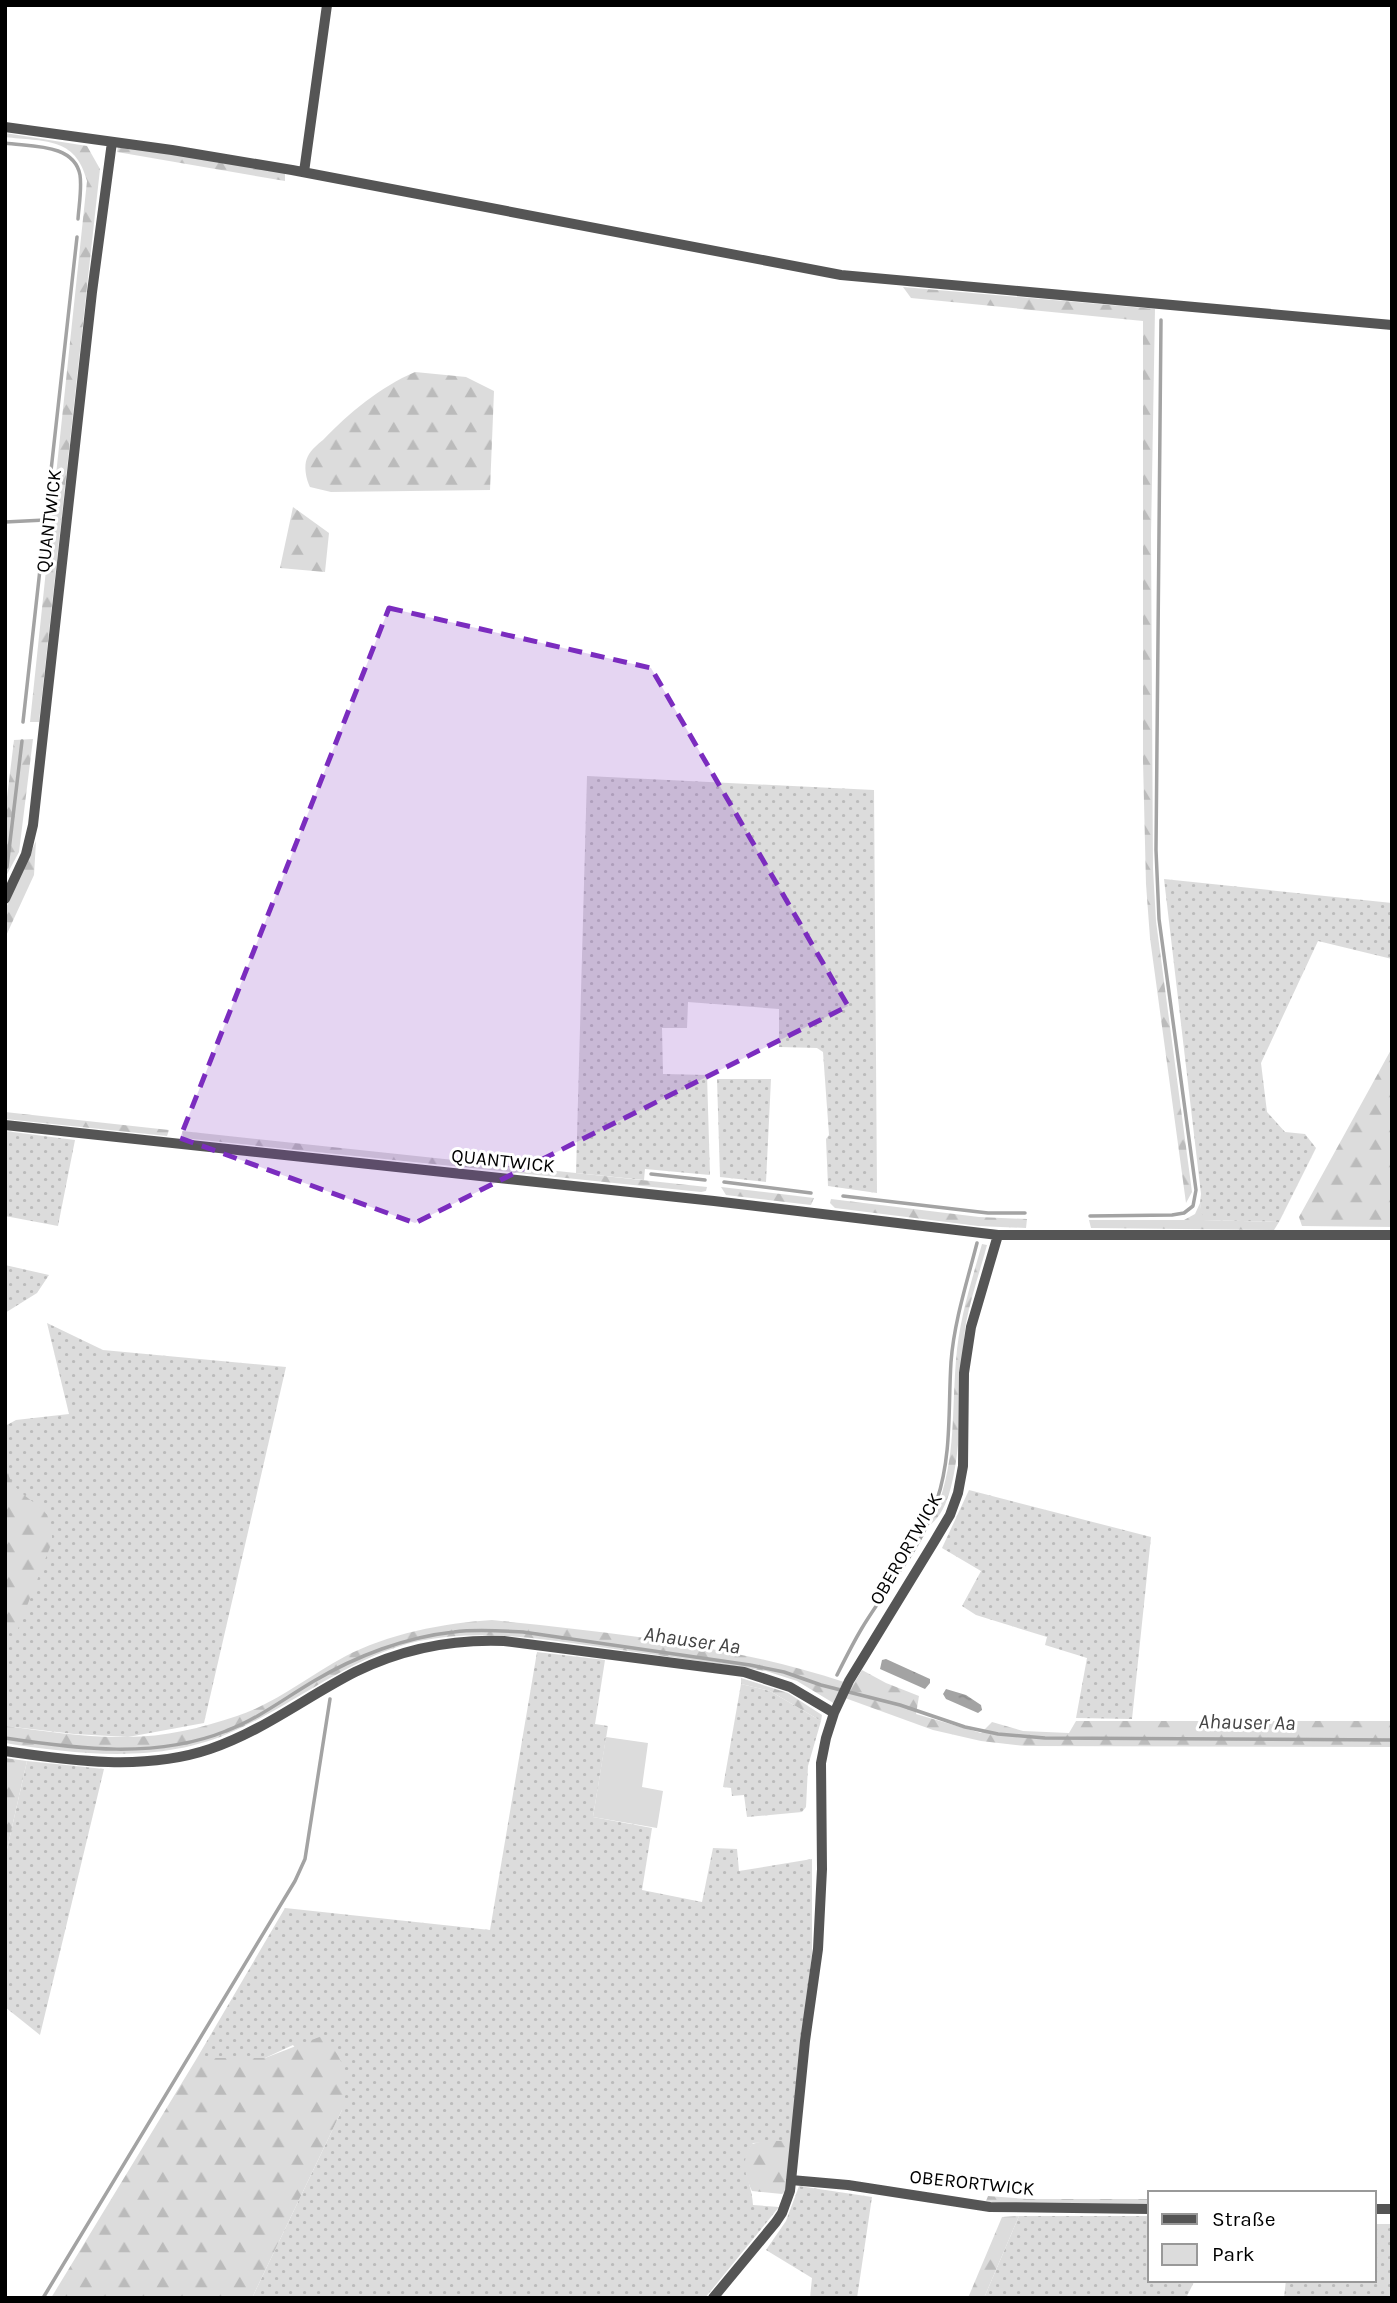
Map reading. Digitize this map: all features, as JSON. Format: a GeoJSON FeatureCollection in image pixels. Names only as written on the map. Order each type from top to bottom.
{"type":"FeatureCollection","features":[{"type":"Feature","properties":{"kind":"street"},"geometry":{"type":"LineString","coordinates":[[304,172],[327,5]]}},
{"type":"Feature","properties":{"kind":"street"},"geometry":{"type":"LineString","coordinates":[[5,127],[304,172],[841,275],[1392,325]]}},
{"type":"Feature","properties":{"kind":"street","name":"QUANTWICK"},"geometry":{"type":"LineString","coordinates":[[5,899],[26,854],[33,825],[92,292],[112,142]]}},
{"type":"Feature","properties":{"kind":"street","name":"QUANTWICK"},"geometry":{"type":"LineString","coordinates":[[5,1125],[714,1201],[998,1235]]}},
{"type":"Feature","properties":{"kind":"street"},"geometry":{"type":"LineString","coordinates":[[998,1235],[1392,1235]]}},
{"type":"Feature","properties":{"kind":"street","name":"OBERORTWICK"},"geometry":{"type":"LineString","coordinates":[[713,2298],[782,2213],[791,2180],[819,1936],[822,1869],[821,1763],[834,1713],[849,1681],[950,1515],[958,1493],[963,1466],[964,1373],[971,1327],[998,1235]]}},
{"type":"Feature","properties":{"kind":"street"},"geometry":{"type":"LineString","coordinates":[[5,1751],[89,1762],[185,1756],[209,1750],[250,1732],[385,1659],[419,1648],[479,1640],[744,1672],[790,1687],[834,1713]]}},
{"type":"Feature","properties":{"kind":"street","name":"OBERORTWICK"},"geometry":{"type":"LineString","coordinates":[[791,2180],[848,2185],[990,2207],[1148,2209]]}},
{"type":"Feature","properties":{"kind":"highlighted area"},"geometry":{"type":"Polygon","coordinates":[[[389,608],[651,668],[848,1006],[415,1223],[180,1138],[389,608]]]}},
{"type":"Feature","properties":{"kind":"green space"},"geometry":{"type":"Polygon","coordinates":[[[5,133],[87,146],[100,169],[39,722],[30,722],[87,181],[82,166],[66,149],[45,141],[5,137],[5,133]]]}},
{"type":"Feature","properties":{"kind":"green space"},"geometry":{"type":"Polygon","coordinates":[[[118,146],[285,172],[285,181],[117,152],[118,146]]]}},
{"type":"Feature","properties":{"kind":"green space"},"geometry":{"type":"Polygon","coordinates":[[[903,287],[1155,309],[1151,535],[1153,869],[1156,921],[1192,1192],[1186,1203],[1150,938],[1146,884],[1143,761],[1143,321],[911,298],[903,287]]]}},
{"type":"Feature","properties":{"kind":"green space"},"geometry":{"type":"Polygon","coordinates":[[[415,372],[466,377],[494,391],[490,490],[331,492],[310,487],[306,464],[313,449],[366,402],[415,372]]]}},
{"type":"Feature","properties":{"kind":"green space"},"geometry":{"type":"Polygon","coordinates":[[[293,507],[329,533],[325,572],[280,568],[293,507]]]}},
{"type":"Feature","properties":{"kind":"green space"},"geometry":{"type":"Polygon","coordinates":[[[33,739],[19,852],[5,878],[5,814],[14,740],[33,739]]]}},
{"type":"Feature","properties":{"kind":"green space"},"geometry":{"type":"Polygon","coordinates":[[[587,776],[874,790],[877,1193],[828,1186],[826,1139],[829,1135],[823,1052],[817,1048],[779,1047],[779,1009],[688,1002],[687,1028],[662,1028],[663,1074],[707,1075],[710,1175],[645,1169],[644,1180],[576,1173],[587,776]]]}},
{"type":"Feature","properties":{"kind":"green space"},"geometry":{"type":"Polygon","coordinates":[[[36,841],[34,875],[5,938],[5,910],[36,841]]]}},
{"type":"Feature","properties":{"kind":"green space"},"geometry":{"type":"Polygon","coordinates":[[[1164,879],[1392,903],[1392,959],[1318,941],[1261,1063],[1267,1112],[1285,1132],[1305,1134],[1316,1148],[1279,1222],[1202,1220],[1164,879]]]}},
{"type":"Feature","properties":{"kind":"green space"},"geometry":{"type":"Polygon","coordinates":[[[1392,1048],[1392,1227],[1302,1226],[1299,1217],[1392,1048]]]}},
{"type":"Feature","properties":{"kind":"green space"},"geometry":{"type":"Polygon","coordinates":[[[717,1079],[771,1079],[766,1182],[720,1177],[717,1079]]]}},
{"type":"Feature","properties":{"kind":"green space"},"geometry":{"type":"Polygon","coordinates":[[[5,1112],[169,1130],[167,1136],[5,1119],[5,1112]]]}},
{"type":"Feature","properties":{"kind":"green space"},"geometry":{"type":"Polygon","coordinates":[[[5,1131],[75,1140],[58,1226],[5,1216],[5,1131]]]}},
{"type":"Feature","properties":{"kind":"green space"},"geometry":{"type":"Polygon","coordinates":[[[182,1131],[707,1187],[706,1191],[701,1192],[183,1138],[182,1131]]]}},
{"type":"Feature","properties":{"kind":"green space"},"geometry":{"type":"Polygon","coordinates":[[[721,1187],[814,1198],[811,1205],[726,1195],[721,1187]]]}},
{"type":"Feature","properties":{"kind":"green space"},"geometry":{"type":"Polygon","coordinates":[[[831,1199],[979,1217],[1027,1219],[1026,1228],[978,1226],[835,1208],[830,1203],[831,1199]]]}},
{"type":"Feature","properties":{"kind":"green space"},"geometry":{"type":"Polygon","coordinates":[[[1200,1203],[1203,1220],[1279,1222],[1274,1230],[1091,1228],[1089,1220],[1184,1220],[1195,1214],[1200,1203]]]}},
{"type":"Feature","properties":{"kind":"green space"},"geometry":{"type":"Polygon","coordinates":[[[982,1244],[987,1245],[966,1323],[956,1461],[951,1488],[943,1509],[931,1524],[949,1462],[960,1330],[982,1244]]]}},
{"type":"Feature","properties":{"kind":"green space"},"geometry":{"type":"Polygon","coordinates":[[[5,1265],[49,1275],[37,1293],[5,1313],[5,1265]]]}},
{"type":"Feature","properties":{"kind":"green space"},"geometry":{"type":"Polygon","coordinates":[[[47,1323],[103,1350],[286,1367],[204,1723],[128,1737],[5,1726],[5,1426],[16,1420],[69,1414],[47,1323]]]}},
{"type":"Feature","properties":{"kind":"green space"},"geometry":{"type":"Polygon","coordinates":[[[5,1459],[12,1482],[46,1513],[52,1542],[16,1634],[5,1632],[5,1459]]]}},
{"type":"Feature","properties":{"kind":"green space"},"geometry":{"type":"Polygon","coordinates":[[[969,1490],[1151,1537],[1132,1719],[1076,1718],[1087,1658],[1045,1645],[1047,1637],[976,1615],[962,1606],[981,1571],[942,1548],[969,1490]]]}},
{"type":"Feature","properties":{"kind":"green space"},"geometry":{"type":"Polygon","coordinates":[[[492,1620],[625,1635],[714,1649],[758,1658],[844,1682],[835,1704],[797,1681],[766,1671],[550,1640],[485,1635],[441,1637],[394,1648],[370,1657],[234,1731],[179,1748],[121,1754],[62,1751],[5,1743],[5,1726],[112,1737],[141,1737],[197,1728],[251,1711],[344,1657],[379,1642],[435,1627],[492,1620]]]}},
{"type":"Feature","properties":{"kind":"green space"},"geometry":{"type":"Polygon","coordinates":[[[537,1652],[605,1660],[595,1724],[608,1726],[593,1817],[652,1828],[642,1890],[702,1902],[713,1848],[737,1849],[739,1871],[812,1859],[812,1954],[792,2141],[753,2143],[746,2159],[753,2205],[779,2207],[705,2298],[252,2298],[342,2110],[293,2045],[265,2058],[197,2058],[285,1908],[490,1930],[537,1652]]]}},
{"type":"Feature","properties":{"kind":"green space"},"geometry":{"type":"Polygon","coordinates":[[[862,1670],[919,1696],[916,1714],[981,1733],[992,1722],[1023,1731],[1069,1733],[1076,1721],[1392,1721],[1392,1747],[1025,1746],[981,1741],[933,1730],[845,1698],[862,1670]]]}},
{"type":"Feature","properties":{"kind":"green space"},"geometry":{"type":"Polygon","coordinates":[[[741,1678],[788,1693],[822,1715],[821,1721],[770,1691],[741,1684],[741,1678]]]}},
{"type":"Feature","properties":{"kind":"green space"},"geometry":{"type":"Polygon","coordinates":[[[741,1684],[770,1691],[821,1721],[808,1766],[806,1807],[802,1812],[747,1817],[744,1795],[732,1796],[731,1788],[723,1787],[741,1684]]]}},
{"type":"Feature","properties":{"kind":"green space"},"geometry":{"type":"Polygon","coordinates":[[[606,1737],[648,1743],[642,1787],[663,1791],[657,1828],[593,1817],[606,1737]]]}},
{"type":"Feature","properties":{"kind":"green space"},"geometry":{"type":"Polygon","coordinates":[[[5,1758],[27,1761],[5,1858],[5,1758]]]}},
{"type":"Feature","properties":{"kind":"green space"},"geometry":{"type":"Polygon","coordinates":[[[27,1761],[104,1769],[40,2035],[5,2007],[5,1858],[27,1761]]]}},
{"type":"Feature","properties":{"kind":"green space"},"geometry":{"type":"Polygon","coordinates":[[[322,2036],[337,2054],[344,2070],[342,2110],[252,2298],[51,2298],[197,2058],[265,2058],[322,2036]]]}},
{"type":"Feature","properties":{"kind":"green space"},"geometry":{"type":"Polygon","coordinates":[[[792,2141],[786,2191],[782,2194],[752,2191],[747,2179],[746,2155],[752,2144],[792,2141]]]}},
{"type":"Feature","properties":{"kind":"green space"},"geometry":{"type":"Polygon","coordinates":[[[799,2186],[872,2197],[857,2298],[810,2298],[812,2278],[766,2250],[786,2221],[799,2186]]]}},
{"type":"Feature","properties":{"kind":"green space"},"geometry":{"type":"Polygon","coordinates":[[[988,2196],[1027,2199],[1148,2199],[1148,2206],[1000,2203],[986,2201],[988,2196]]]}},
{"type":"Feature","properties":{"kind":"green space"},"geometry":{"type":"Polygon","coordinates":[[[1019,2216],[1148,2216],[1148,2282],[1194,2282],[1186,2298],[984,2298],[1019,2216]]]}},
{"type":"Feature","properties":{"kind":"green space"},"geometry":{"type":"Polygon","coordinates":[[[1019,2216],[984,2298],[968,2298],[1002,2217],[1019,2216]]]}},
{"type":"Feature","properties":{"kind":"green space"},"geometry":{"type":"Polygon","coordinates":[[[1376,2224],[1392,2224],[1392,2298],[1284,2298],[1286,2282],[1376,2282],[1376,2224]]]}},
{"type":"Feature","properties":{"kind":"water"},"geometry":{"type":"Polygon","coordinates":[[[886,1659],[930,1679],[930,1683],[925,1689],[880,1669],[882,1660],[886,1659]]]}},
{"type":"Feature","properties":{"kind":"water"},"geometry":{"type":"Polygon","coordinates":[[[946,1689],[966,1695],[981,1705],[982,1710],[978,1713],[946,1699],[943,1694],[946,1689]]]}},
{"type":"Feature","properties":{"kind":"waterway"},"geometry":{"type":"LineString","coordinates":[[5,143],[50,148],[69,157],[80,175],[78,219]]}},
{"type":"Feature","properties":{"kind":"waterway"},"geometry":{"type":"LineString","coordinates":[[23,722],[77,237]]}},
{"type":"Feature","properties":{"kind":"waterway"},"geometry":{"type":"LineString","coordinates":[[1090,1216],[1184,1213],[1193,1206],[1196,1190],[1159,919],[1156,850],[1161,320]]}},
{"type":"Feature","properties":{"kind":"waterway"},"geometry":{"type":"LineString","coordinates":[[5,522],[45,520]]}},
{"type":"Feature","properties":{"kind":"waterway"},"geometry":{"type":"LineString","coordinates":[[7,867],[22,741]]}},
{"type":"Feature","properties":{"kind":"waterway"},"geometry":{"type":"LineString","coordinates":[[651,1174],[705,1180]]}},
{"type":"Feature","properties":{"kind":"waterway"},"geometry":{"type":"LineString","coordinates":[[724,1182],[811,1193]]}},
{"type":"Feature","properties":{"kind":"waterway"},"geometry":{"type":"LineString","coordinates":[[843,1196],[988,1213],[1025,1213]]}},
{"type":"Feature","properties":{"kind":"waterway"},"geometry":{"type":"LineString","coordinates":[[837,1675],[862,1628],[914,1550],[937,1500],[947,1449],[955,1332],[977,1243]]}},
{"type":"Feature","properties":{"kind":"waterway","name":"Ahauser Aa"},"geometry":{"type":"LineString","coordinates":[[5,1738],[117,1749],[200,1740],[249,1721],[330,1672],[364,1656],[418,1638],[480,1630],[523,1632],[750,1665],[784,1672],[821,1685],[900,1705],[965,1727],[998,1734],[1045,1738],[1392,1740]]}},
{"type":"Feature","properties":{"kind":"waterway"},"geometry":{"type":"LineString","coordinates":[[43,2298],[295,1881],[305,1859],[330,1699]]}}]}
